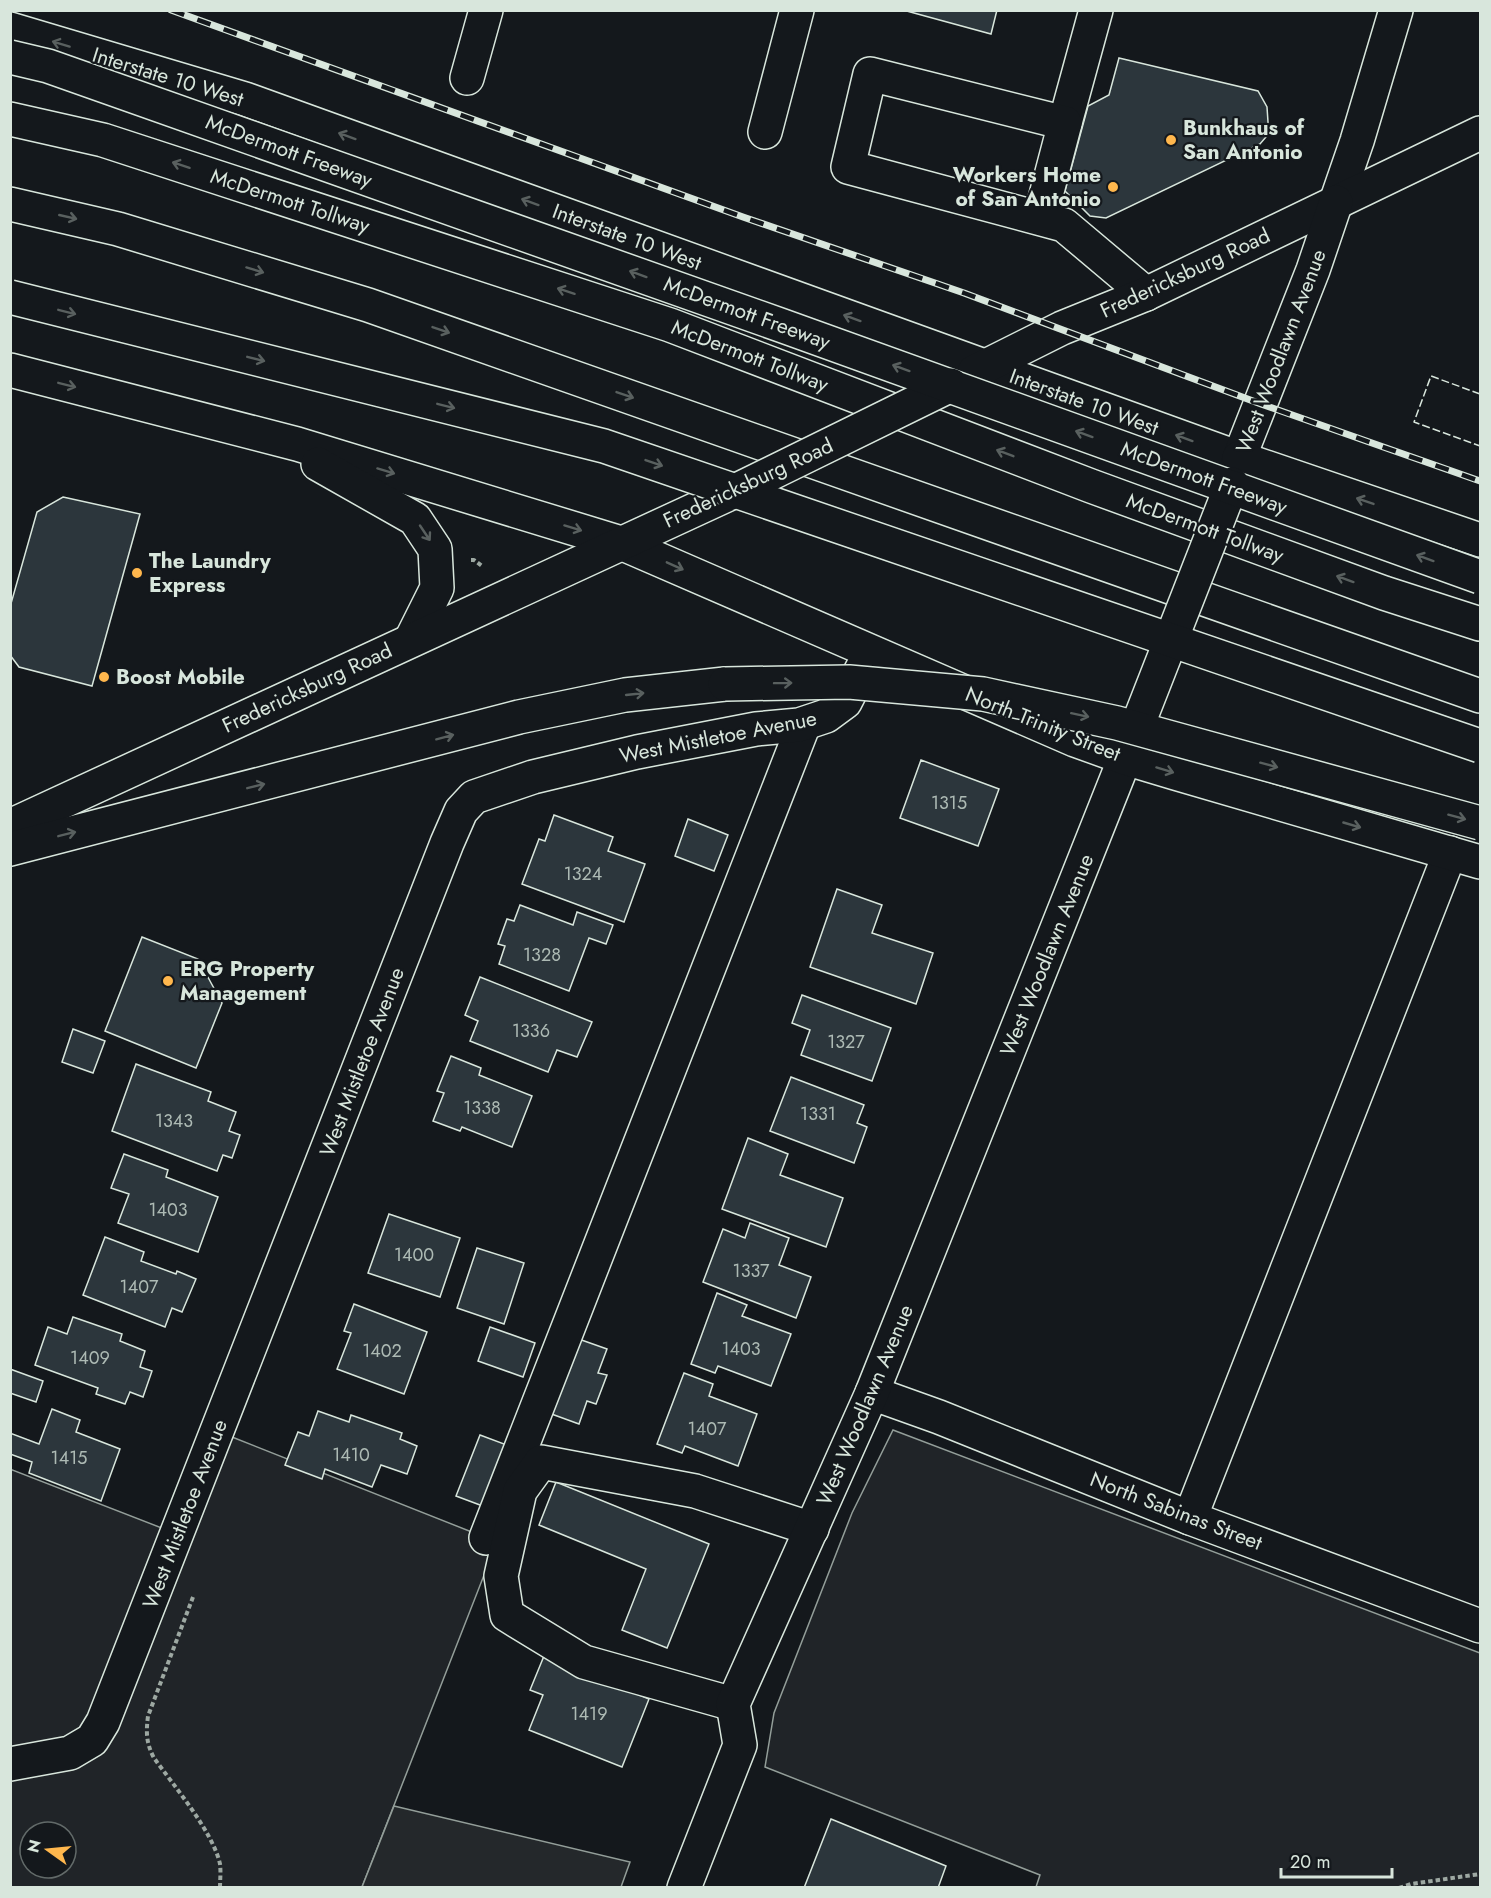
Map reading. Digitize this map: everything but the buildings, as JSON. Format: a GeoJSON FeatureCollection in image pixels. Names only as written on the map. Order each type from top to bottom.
{"type":"FeatureCollection","features":[{"type":"Feature","properties":{"kind":"main road"},"geometry":{"type":"LineString","coordinates":[[467,78],[486,10]]}},
{"type":"Feature","properties":{"kind":"main road"},"geometry":{"type":"LineString","coordinates":[[765,132],[797,10]]}},
{"type":"Feature","properties":{"kind":"main road"},"geometry":{"type":"LineString","coordinates":[[1040,218],[1096,10]]}},
{"type":"Feature","properties":{"kind":"main road","name":"West Woodlawn Avenue"},"geometry":{"type":"LineString","coordinates":[[733,1704],[872,1393],[1125,758],[1313,270],[1357,141],[1396,10]]}},
{"type":"Feature","properties":{"kind":"main road","name":"Interstate 10 West"},"geometry":{"type":"LineString","coordinates":[[10,29],[245,99],[986,366],[1236,471],[1480,540]]}},
{"type":"Feature","properties":{"kind":"main road","name":"McDermott Freeway"},"geometry":{"type":"LineString","coordinates":[[10,57],[48,66],[267,143],[783,326],[1480,578]]}},
{"type":"Feature","properties":{"kind":"main road"},"geometry":{"type":"LineString","coordinates":[[1065,123],[870,74],[848,167],[1064,225],[1146,294]]}},
{"type":"Feature","properties":{"kind":"main road","name":"McDermott Tollway"},"geometry":{"type":"LineString","coordinates":[[10,119],[103,140],[670,326],[1102,490],[1384,593],[1480,624]]}},
{"type":"Feature","properties":{"kind":"main road","name":"Fredericksburg Road"},"geometry":{"type":"LineString","coordinates":[[10,826],[731,493],[1062,328],[1146,294],[1480,133]]}},
{"type":"Feature","properties":{"kind":"main road"},"geometry":{"type":"LineString","coordinates":[[10,204],[118,229],[368,305],[1480,696]]}},
{"type":"Feature","properties":{"kind":"main road"},"geometry":{"type":"LineString","coordinates":[[10,297],[604,446],[1480,746]]}},
{"type":"Feature","properties":{"kind":"main road"},"geometry":{"type":"LineString","coordinates":[[10,370],[297,444],[621,543]]}},
{"type":"Feature","properties":{"kind":"main road"},"geometry":{"type":"LineString","coordinates":[[270,437],[416,519],[435,549],[437,588],[411,640]]}},
{"type":"Feature","properties":{"kind":"main road","name":"North Trinity Street"},"geometry":{"type":"LineString","coordinates":[[621,543],[1075,740],[1125,758],[1465,857]]}},
{"type":"Feature","properties":{"kind":"main road","name":"West Mistletoe Avenue"},"geometry":{"type":"LineString","coordinates":[[10,1764],[70,1753],[92,1740],[103,1722],[461,811],[474,797],[533,777],[649,750],[756,729],[804,724],[826,716],[845,702],[871,652]]}},
{"type":"Feature","properties":{"kind":"main road"},"geometry":{"type":"LineString","coordinates":[[10,849],[519,717],[625,695],[724,684],[849,681],[983,694],[1117,723],[1480,823]]}},
{"type":"Feature","properties":{"kind":"main road"},"geometry":{"type":"LineString","coordinates":[[486,1538],[804,724]]}},
{"type":"Feature","properties":{"kind":"main road"},"geometry":{"type":"LineString","coordinates":[[1190,1518],[1465,857]]}},
{"type":"Feature","properties":{"kind":"main road","name":"North Sabinas Street"},"geometry":{"type":"LineString","coordinates":[[872,1393],[939,1417],[1190,1518],[1480,1626]]}},
{"type":"Feature","properties":{"kind":"main road"},"geometry":{"type":"LineString","coordinates":[[684,1887],[740,1745],[733,1704],[584,1662],[507,1615],[501,1576],[520,1491],[542,1462],[695,1491],[812,1529]]}},
{"type":"Feature","properties":{"kind":"path"},"geometry":{"type":"LineString","coordinates":[[194,1596],[148,1716],[146,1732],[148,1746],[154,1758],[203,1828],[214,1848],[220,1866],[220,1887]]}},
{"type":"Feature","properties":{"kind":"path"},"geometry":{"type":"LineString","coordinates":[[1399,1887],[1480,1874]]}},
{"type":"Feature","properties":{"kind":"shaded area"},"geometry":{"type":"Polygon","coordinates":[[[893,1430],[1480,1653],[1480,1887],[1036,1887],[1040,1875],[765,1767],[774,1713],[852,1513],[893,1430]]]}},
{"type":"Feature","properties":{"kind":"shaded area"},"geometry":{"type":"Polygon","coordinates":[[[232,1437],[497,1542],[362,1887],[11,1887],[10,1469],[190,1539],[232,1437]]]}},
{"type":"Feature","properties":{"kind":"shaded area"},"geometry":{"type":"Polygon","coordinates":[[[394,1806],[630,1862],[621,1887],[362,1887],[394,1806]]]}},
{"type":"Feature","properties":{"kind":"railway"},"geometry":{"type":"LineString","coordinates":[[171,10],[743,217],[964,293],[1261,404],[1480,481]]}},
{"type":"Feature","properties":{"kind":"fence"},"geometry":{"type":"LineString","coordinates":[[1480,394],[1431,376],[1414,422],[1480,446]]}},
{"type":"Feature","properties":{"kind":"place","name":"Bunkhaus of San Antonio"},"geometry":{"type":"Point","coordinates":[1171,140]}},
{"type":"Feature","properties":{"kind":"place","name":"Workers Home of San Antonio"},"geometry":{"type":"Point","coordinates":[1113,187]}},
{"type":"Feature","properties":{"kind":"place","name":"The Laundry Express"},"geometry":{"type":"Point","coordinates":[137,573]}},
{"type":"Feature","properties":{"kind":"place","name":"Boost Mobile"},"geometry":{"type":"Point","coordinates":[104,677]}},
{"type":"Feature","properties":{"kind":"place","name":"ERG Property Management"},"geometry":{"type":"Point","coordinates":[168,981]}}]}
